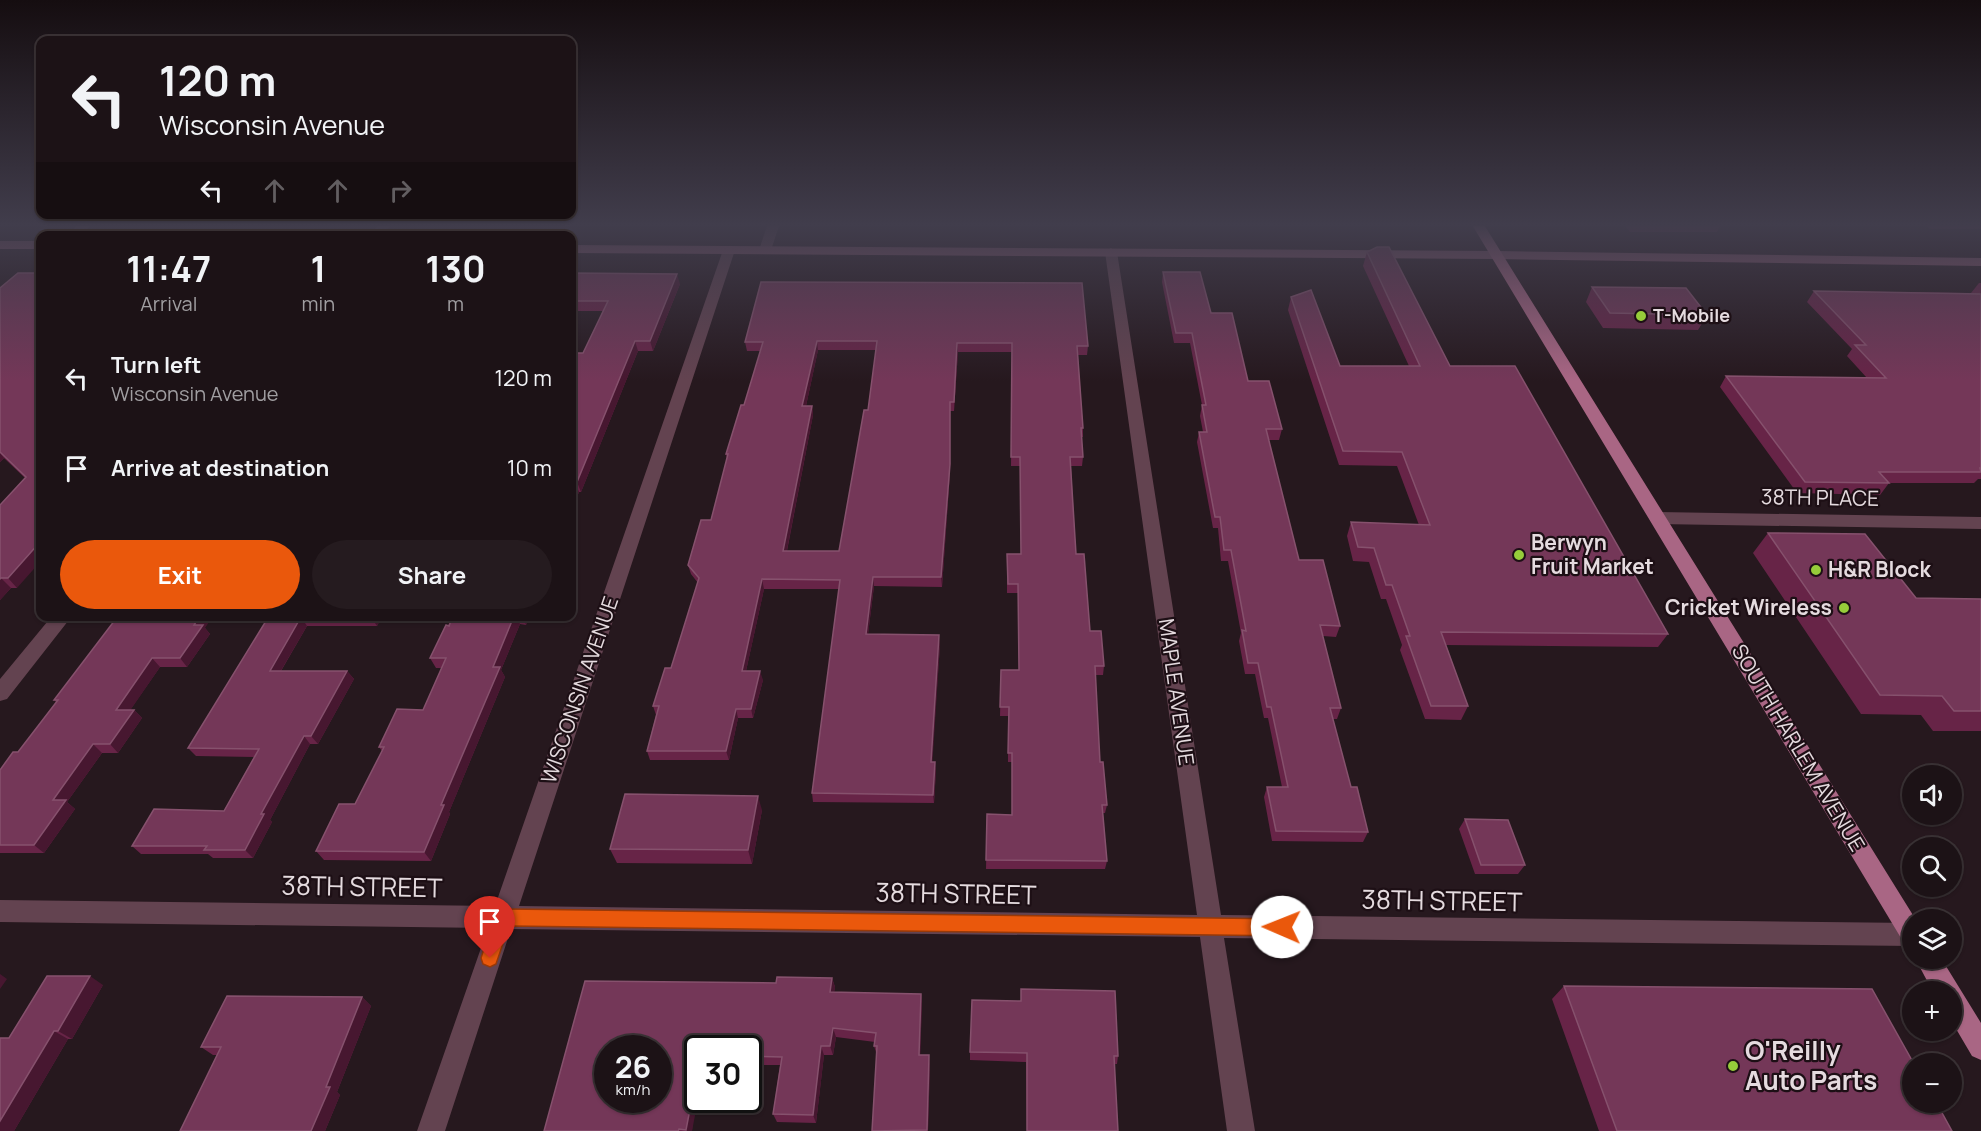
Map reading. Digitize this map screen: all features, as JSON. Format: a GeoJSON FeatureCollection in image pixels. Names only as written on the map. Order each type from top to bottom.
{"type":"FeatureCollection","features":[{"type":"Feature","properties":{"kind":"main road","name":"SOUTH HARLEM AVENUE"},"geometry":{"type":"LineString","coordinates":[[1510,276],[1902,919]]}},
{"type":"Feature","properties":{"kind":"main road"},"geometry":{"type":"LineString","coordinates":[[1962,1016],[1981,1047]]}},
{"type":"Feature","properties":{"kind":"street","name":"WISCONSIN AVENUE"},"geometry":{"type":"LineString","coordinates":[[431,1131],[720,276]]}},
{"type":"Feature","properties":{"kind":"street","name":"MAPLE AVENUE"},"geometry":{"type":"LineString","coordinates":[[1115,276],[1241,1131]]}},
{"type":"Feature","properties":{"kind":"street","name":"38TH PLACE"},"geometry":{"type":"LineString","coordinates":[[1658,518],[1981,523]]}},
{"type":"Feature","properties":{"kind":"street"},"geometry":{"type":"LineString","coordinates":[[0,693],[59,621]]}},
{"type":"Feature","properties":{"kind":"street","name":"38TH STREET"},"geometry":{"type":"LineString","coordinates":[[0,911],[1902,935]]}},
{"type":"Feature","properties":{"kind":"building"},"geometry":{"type":"Polygon","coordinates":[[[15,276],[36,276],[36,546],[8,578],[0,579],[0,505],[26,477],[0,452],[0,288],[15,276]]]}},
{"type":"Feature","properties":{"kind":"building"},"geometry":{"type":"Polygon","coordinates":[[[576,276],[676,276],[650,341],[635,341],[576,482],[576,353],[583,353],[608,301],[576,301],[576,276]]]}},
{"type":"Feature","properties":{"kind":"building"},"geometry":{"type":"Polygon","coordinates":[[[1164,276],[1201,276],[1211,313],[1232,313],[1248,381],[1269,381],[1282,429],[1266,429],[1299,560],[1323,560],[1340,626],[1320,625],[1341,708],[1330,708],[1351,787],[1357,787],[1368,832],[1276,831],[1267,787],[1288,787],[1271,707],[1267,707],[1258,663],[1248,663],[1242,630],[1246,631],[1231,550],[1224,550],[1220,517],[1215,517],[1199,432],[1207,432],[1202,405],[1206,405],[1192,333],[1176,333],[1164,276]]]}},
{"type":"Feature","properties":{"kind":"building"},"geometry":{"type":"Polygon","coordinates":[[[1378,276],[1404,276],[1450,366],[1515,366],[1668,634],[1441,632],[1468,706],[1431,706],[1406,636],[1410,636],[1392,585],[1386,585],[1374,548],[1358,547],[1351,522],[1430,525],[1402,452],[1343,451],[1291,297],[1311,290],[1340,366],[1420,366],[1378,276]]]}},
{"type":"Feature","properties":{"kind":"building"},"geometry":{"type":"Polygon","coordinates":[[[761,282],[1082,283],[1088,346],[1077,346],[1083,457],[1070,457],[1076,554],[1084,554],[1090,631],[1101,631],[1104,666],[1095,666],[1100,762],[1103,762],[1107,805],[1102,805],[1107,861],[986,860],[987,814],[1012,815],[1012,753],[1008,753],[1009,707],[1000,707],[1001,670],[1019,670],[1018,584],[1008,584],[1007,554],[1021,554],[1020,457],[1011,457],[1012,343],[957,343],[954,402],[950,402],[950,464],[941,577],[873,577],[866,634],[939,635],[931,762],[935,762],[933,795],[812,793],[840,580],[762,579],[742,671],[760,671],[751,709],[736,709],[726,751],[647,751],[659,706],[653,706],[665,668],[671,668],[699,578],[688,565],[701,520],[711,520],[728,454],[726,454],[763,342],[745,342],[761,282]],[[817,341],[802,406],[812,406],[783,551],[839,551],[864,410],[868,410],[877,341],[817,341]]]}},
{"type":"Feature","properties":{"kind":"building"},"geometry":{"type":"Polygon","coordinates":[[[1592,287],[1686,288],[1707,315],[1610,313],[1592,287]]]}},
{"type":"Feature","properties":{"kind":"building"},"geometry":{"type":"Polygon","coordinates":[[[1814,291],[1981,294],[1981,472],[1879,472],[1889,483],[1805,482],[1726,376],[1886,378],[1855,345],[1866,345],[1814,291]]]}},
{"type":"Feature","properties":{"kind":"building"},"geometry":{"type":"Polygon","coordinates":[[[1768,533],[1865,534],[1916,598],[1981,599],[1981,711],[1954,711],[1942,696],[1880,695],[1768,533]]]}},
{"type":"Feature","properties":{"kind":"building"},"geometry":{"type":"Polygon","coordinates":[[[114,621],[197,621],[194,625],[203,625],[180,658],[152,658],[116,710],[134,710],[110,744],[93,744],[53,800],[66,800],[34,845],[0,845],[0,770],[13,752],[18,752],[58,700],[54,700],[114,621]]]}},
{"type":"Feature","properties":{"kind":"building"},"geometry":{"type":"Polygon","coordinates":[[[266,621],[299,621],[270,671],[347,671],[311,736],[304,736],[261,814],[264,814],[245,850],[204,850],[207,846],[132,846],[154,809],[224,811],[259,749],[188,748],[266,621]]]}},
{"type":"Feature","properties":{"kind":"building"},"geometry":{"type":"Polygon","coordinates":[[[451,621],[512,621],[493,667],[500,667],[441,805],[444,805],[424,852],[316,851],[339,804],[355,804],[384,747],[379,747],[397,709],[423,710],[446,658],[430,658],[446,625],[449,626],[451,621]]]}},
{"type":"Feature","properties":{"kind":"building"},"geometry":{"type":"Polygon","coordinates":[[[625,794],[758,796],[748,850],[610,849],[625,794]]]}},
{"type":"Feature","properties":{"kind":"building"},"geometry":{"type":"Polygon","coordinates":[[[1465,819],[1508,820],[1525,865],[1481,865],[1465,819]]]}},
{"type":"Feature","properties":{"kind":"building"},"geometry":{"type":"Polygon","coordinates":[[[47,976],[90,976],[58,1031],[54,1031],[0,1121],[0,1038],[9,1038],[47,976]]]}},
{"type":"Feature","properties":{"kind":"building"},"geometry":{"type":"Polygon","coordinates":[[[777,977],[832,978],[830,992],[921,994],[919,1055],[929,1055],[927,1130],[872,1131],[876,1033],[833,1028],[830,1046],[821,1046],[813,1115],[773,1114],[782,1057],[762,1056],[762,1035],[684,1035],[684,1113],[689,1113],[686,1130],[544,1131],[585,981],[776,983],[777,977]]]}},
{"type":"Feature","properties":{"kind":"building","name":"O'Reilly Auto Parts"},"geometry":{"type":"Polygon","coordinates":[[[1564,986],[1872,989],[1908,1053],[1902,1053],[1902,1113],[1942,1113],[1952,1131],[1617,1131],[1564,986]]]}},
{"type":"Feature","properties":{"kind":"building"},"geometry":{"type":"Polygon","coordinates":[[[1021,989],[1115,991],[1118,1056],[1114,1056],[1118,1131],[1027,1131],[1027,1053],[970,1052],[972,1000],[1021,1001],[1021,989]]]}},
{"type":"Feature","properties":{"kind":"building"},"geometry":{"type":"Polygon","coordinates":[[[227,996],[362,997],[326,1087],[330,1087],[311,1131],[180,1131],[221,1047],[201,1047],[227,996]]]}},
{"type":"Feature","properties":{"kind":"place","name":"T-Mobile"},"geometry":{"type":"Point","coordinates":[1641,316]}},
{"type":"Feature","properties":{"kind":"place","name":"Berwyn Fruit Market"},"geometry":{"type":"Point","coordinates":[1519,555]}},
{"type":"Feature","properties":{"kind":"place","name":"H&R Block"},"geometry":{"type":"Point","coordinates":[1816,570]}},
{"type":"Feature","properties":{"kind":"place","name":"Cricket Wireless"},"geometry":{"type":"Point","coordinates":[1844,608]}},
{"type":"Feature","properties":{"kind":"place","name":"O'Reilly Auto Parts"},"geometry":{"type":"Point","coordinates":[1733,1066]}},
{"type":"Feature","properties":{"kind":"route"},"geometry":{"type":"LineString","coordinates":[[490,958],[503,917],[1282,927]]}}]}
